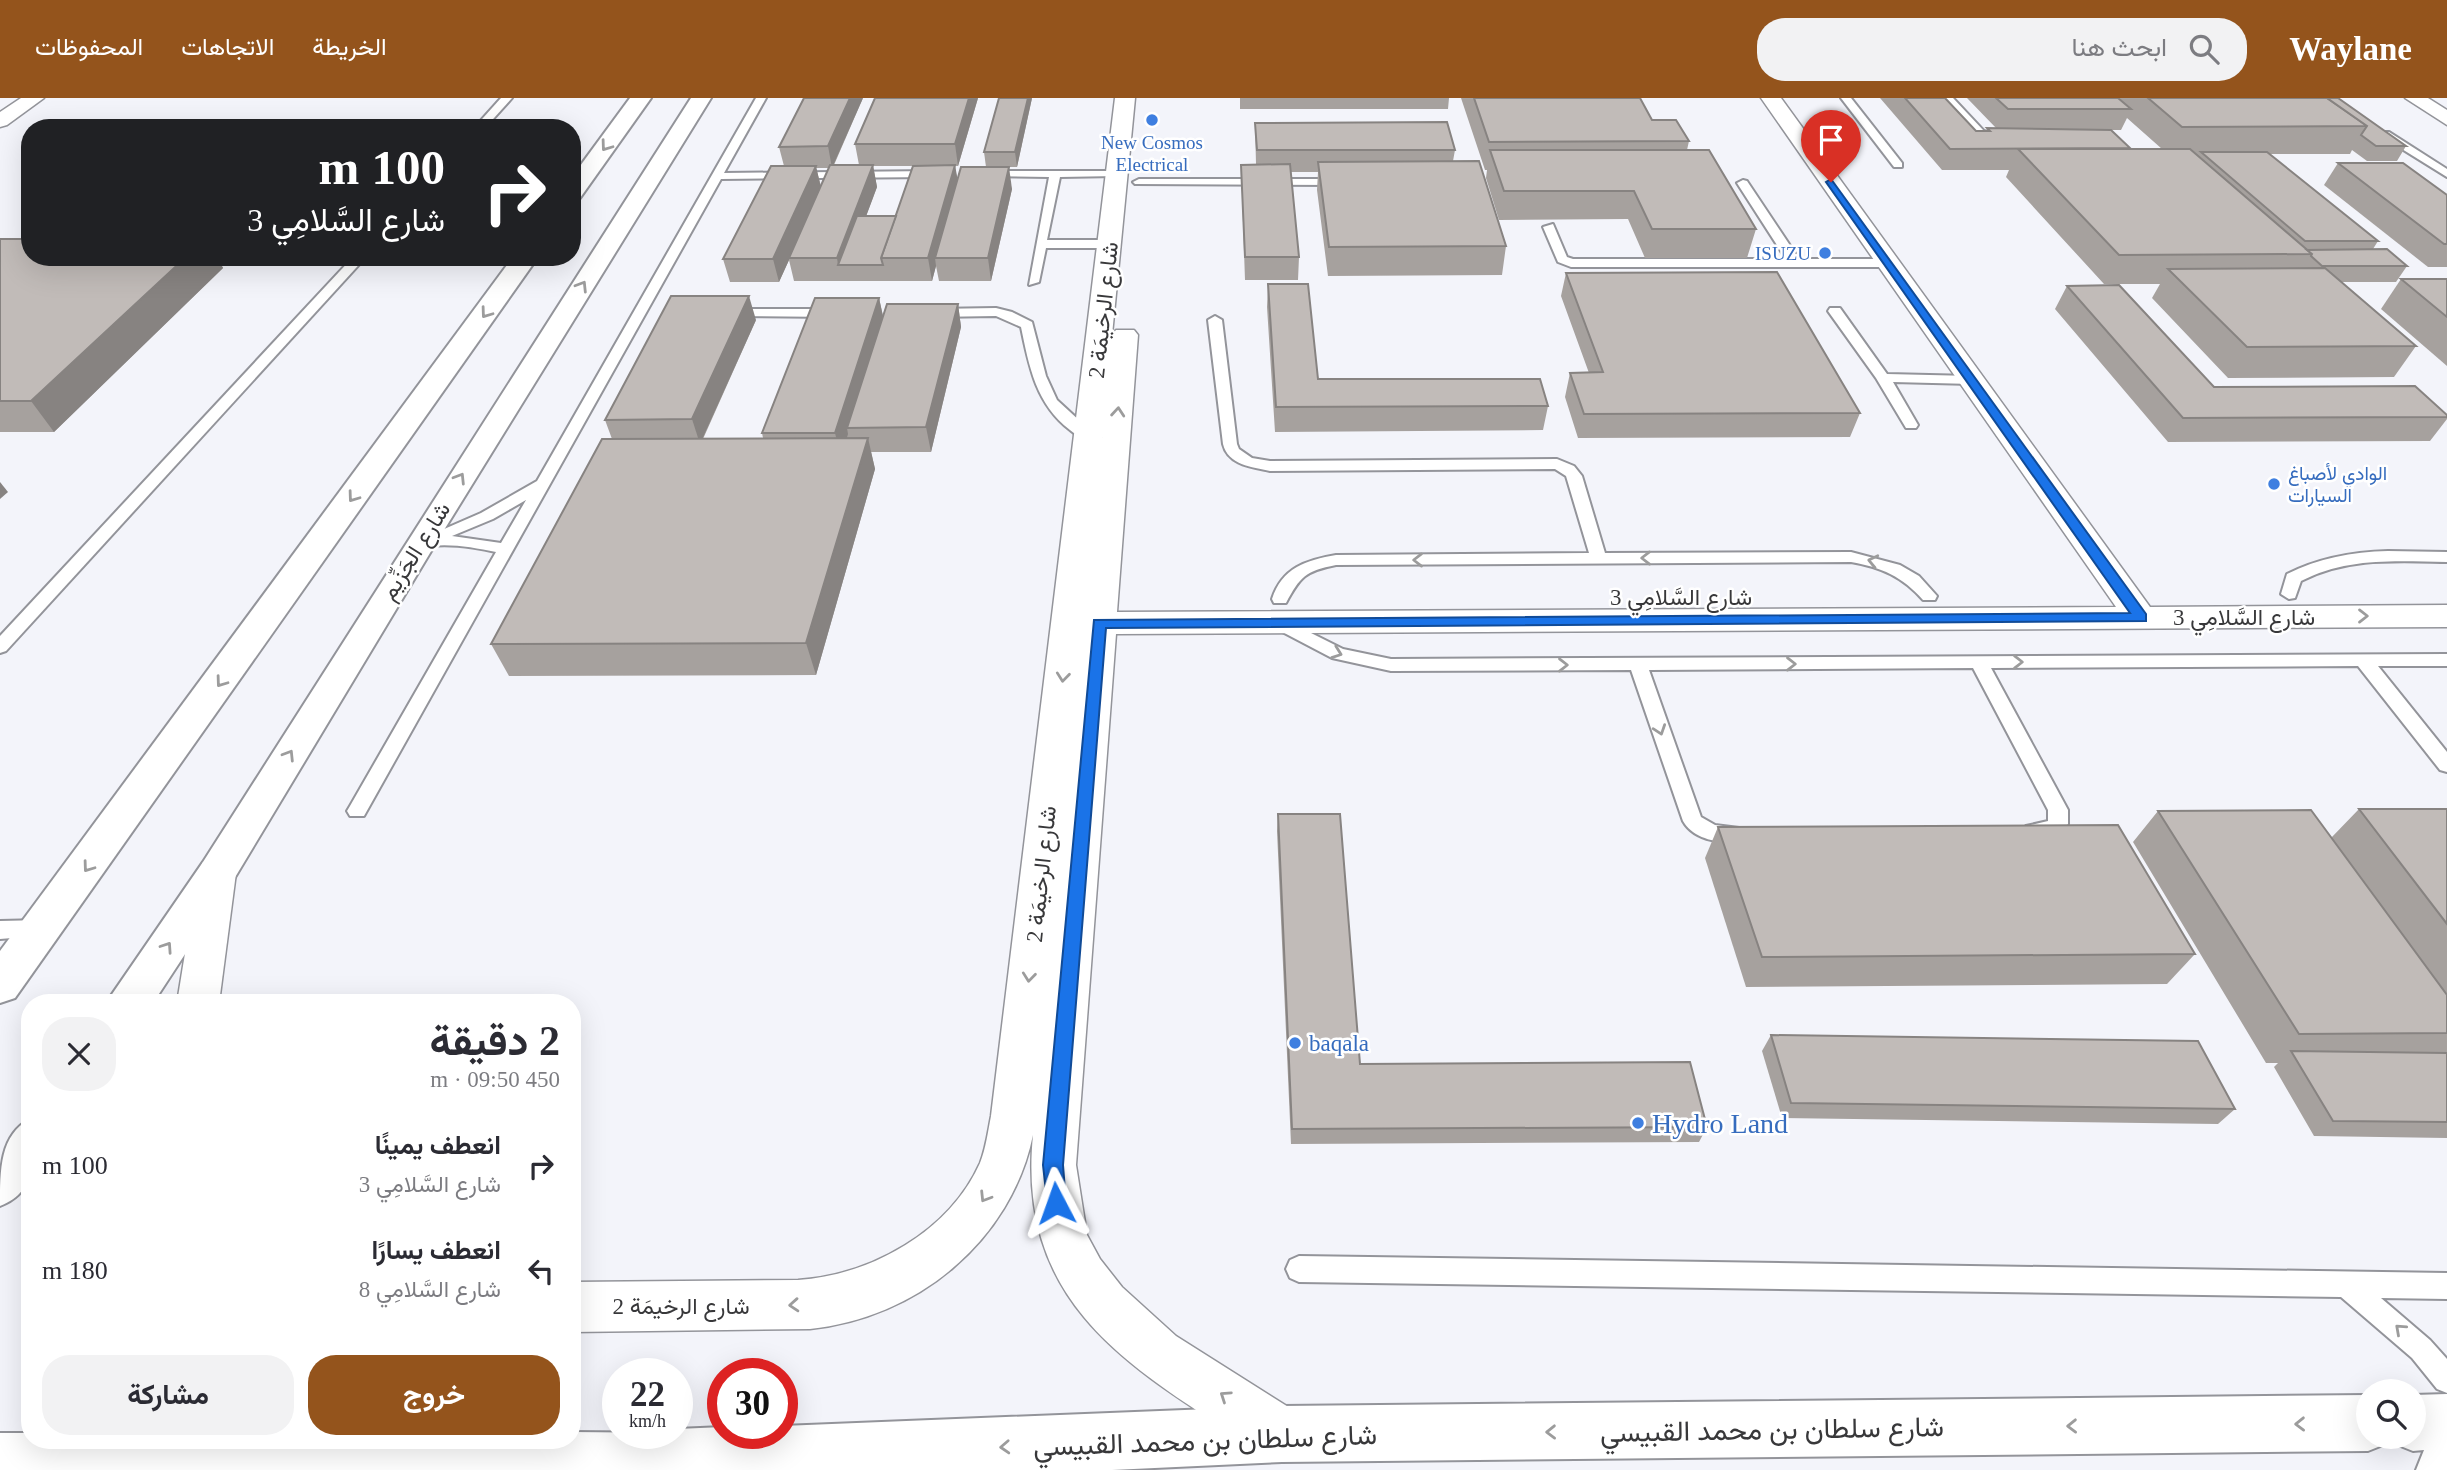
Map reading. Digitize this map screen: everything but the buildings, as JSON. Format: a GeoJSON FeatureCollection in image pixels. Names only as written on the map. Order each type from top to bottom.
{"type":"FeatureCollection","features":[{"type":"Feature","properties":{"kind":"street"},"geometry":{"type":"LineString","coordinates":[[0,121],[34,98]]}},
{"type":"Feature","properties":{"kind":"street"},"geometry":{"type":"LineString","coordinates":[[581,181],[641,98]]}},
{"type":"Feature","properties":{"kind":"street","name":"شارع الجَزِّيم"},"geometry":{"type":"LineString","coordinates":[[138,994],[217,873],[420,543],[701,98]]}},
{"type":"Feature","properties":{"kind":"street","name":"شارع الرخيمَة 2"},"geometry":{"type":"LineString","coordinates":[[1125,98],[1128,177],[1088,612],[1053,1165],[1056,1203],[1066,1243],[1084,1278],[1108,1311],[1138,1339],[1282,1434]]}},
{"type":"Feature","properties":{"kind":"street","name":"شارع الرخيمَة 2"},"geometry":{"type":"LineString","coordinates":[[581,1307],[785,1305],[823,1303],[861,1293],[897,1278],[929,1257],[958,1232],[981,1204],[998,1176],[1014,1116],[1088,612],[1089,437],[1109,244],[1146,98]]}},
{"type":"Feature","properties":{"kind":"street"},"geometry":{"type":"LineString","coordinates":[[1772,98],[2133,606]]}},
{"type":"Feature","properties":{"kind":"street"},"geometry":{"type":"LineString","coordinates":[[2415,98],[2447,119]]}},
{"type":"Feature","properties":{"kind":"street"},"geometry":{"type":"LineString","coordinates":[[0,985],[520,266]]}},
{"type":"Feature","properties":{"kind":"street","name":"شارع السَّلامِي 3"},"geometry":{"type":"LineString","coordinates":[[1088,612],[2133,606],[2289,594],[2447,593]]}},
{"type":"Feature","properties":{"kind":"street","name":"شارع السَّلامِي 3"},"geometry":{"type":"LineString","coordinates":[[1278,611],[1929,596],[2133,606],[2447,616]]}},
{"type":"Feature","properties":{"kind":"street"},"geometry":{"type":"LineString","coordinates":[[199,994],[217,873]]}},
{"type":"Feature","properties":{"kind":"street"},"geometry":{"type":"LineString","coordinates":[[0,1183],[21,1154]]}},
{"type":"Feature","properties":{"kind":"street"},"geometry":{"type":"LineString","coordinates":[[2426,1423],[2447,1422]]}},
{"type":"Feature","properties":{"kind":"street","name":"شارع سلطان بن محمد القبيسي"},"geometry":{"type":"LineString","coordinates":[[0,1461],[396,1452],[990,1448],[1282,1434],[2356,1423]]}},
{"type":"Feature","properties":{"kind":"lane"},"geometry":{"type":"LineString","coordinates":[[487,119],[507,98]]}},
{"type":"Feature","properties":{"kind":"lane"},"geometry":{"type":"LineString","coordinates":[[357,811],[543,484],[646,313],[716,176],[761,98]]}},
{"type":"Feature","properties":{"kind":"lane"},"geometry":{"type":"LineString","coordinates":[[1846,98],[1899,165]]}},
{"type":"Feature","properties":{"kind":"lane"},"geometry":{"type":"LineString","coordinates":[[1947,98],[1983,135],[2008,141]]}},
{"type":"Feature","properties":{"kind":"lane"},"geometry":{"type":"LineString","coordinates":[[2378,129],[2447,174]]}},
{"type":"Feature","properties":{"kind":"lane"},"geometry":{"type":"LineString","coordinates":[[1033,282],[1055,173]]}},
{"type":"Feature","properties":{"kind":"lane"},"geometry":{"type":"LineString","coordinates":[[977,174],[1055,173],[1351,182]]}},
{"type":"Feature","properties":{"kind":"lane"},"geometry":{"type":"LineString","coordinates":[[716,176],[949,174]]}},
{"type":"Feature","properties":{"kind":"lane"},"geometry":{"type":"LineString","coordinates":[[1744,183],[1795,263]]}},
{"type":"Feature","properties":{"kind":"lane"},"geometry":{"type":"LineString","coordinates":[[1549,227],[1562,259],[1571,263],[1889,263]]}},
{"type":"Feature","properties":{"kind":"lane"},"geometry":{"type":"LineString","coordinates":[[1041,244],[1109,244]]}},
{"type":"Feature","properties":{"kind":"lane"},"geometry":{"type":"LineString","coordinates":[[0,647],[352,266]]}},
{"type":"Feature","properties":{"kind":"lane"},"geometry":{"type":"LineString","coordinates":[[1835,311],[1883,378],[1911,425]]}},
{"type":"Feature","properties":{"kind":"lane"},"geometry":{"type":"LineString","coordinates":[[707,313],[844,313]]}},
{"type":"Feature","properties":{"kind":"lane"},"geometry":{"type":"LineString","coordinates":[[925,313],[993,313],[1023,321],[1027,325],[1041,387],[1048,402],[1061,416],[1089,437]]}},
{"type":"Feature","properties":{"kind":"lane"},"geometry":{"type":"LineString","coordinates":[[1214,320],[1230,444],[1238,457],[1270,466],[1557,464],[1569,469],[1574,476],[1599,559]]}},
{"type":"Feature","properties":{"kind":"lane"},"geometry":{"type":"LineString","coordinates":[[1883,378],[1972,380]]}},
{"type":"Feature","properties":{"kind":"lane"},"geometry":{"type":"LineString","coordinates":[[420,543],[487,516],[543,484]]}},
{"type":"Feature","properties":{"kind":"lane"},"geometry":{"type":"LineString","coordinates":[[420,543],[468,541],[506,549]]}},
{"type":"Feature","properties":{"kind":"lane"},"geometry":{"type":"LineString","coordinates":[[2289,594],[2293,578],[2329,562],[2359,558],[2447,557]]}},
{"type":"Feature","properties":{"kind":"lane"},"geometry":{"type":"LineString","coordinates":[[1929,596],[1910,576],[1867,559],[1320,562],[1295,573],[1282,588],[1278,611],[1338,654],[1391,666],[2447,660]]}},
{"type":"Feature","properties":{"kind":"lane"},"geometry":{"type":"LineString","coordinates":[[2363,660],[2447,765]]}},
{"type":"Feature","properties":{"kind":"lane"},"geometry":{"type":"LineString","coordinates":[[1979,663],[2060,818],[2052,829],[2015,831]]}},
{"type":"Feature","properties":{"kind":"lane"},"geometry":{"type":"LineString","coordinates":[[1638,665],[1693,821],[1711,833],[1763,834]]}},
{"type":"Feature","properties":{"kind":"lane"},"geometry":{"type":"LineString","coordinates":[[0,930],[43,929]]}},
{"type":"Feature","properties":{"kind":"lane"},"geometry":{"type":"LineString","coordinates":[[1298,1269],[2447,1286]]}},
{"type":"Feature","properties":{"kind":"lane"},"geometry":{"type":"LineString","coordinates":[[2346,1284],[2414,1342],[2447,1378]]}},
{"type":"Feature","properties":{"kind":"place","name":"New Cosmos Electrical"},"geometry":{"type":"Point","coordinates":[1152,120]}},
{"type":"Feature","properties":{"kind":"place","name":"ISUZU"},"geometry":{"type":"Point","coordinates":[1825,253]}},
{"type":"Feature","properties":{"kind":"place","name":"الوادي لأصباغ السيارات"},"geometry":{"type":"Point","coordinates":[2274,484]}},
{"type":"Feature","properties":{"kind":"place","name":"baqala"},"geometry":{"type":"Point","coordinates":[1295,1043]}},
{"type":"Feature","properties":{"kind":"place","name":"Hydro Land"},"geometry":{"type":"Point","coordinates":[1638,1123]}},
{"type":"Feature","properties":{"kind":"route"},"geometry":{"type":"LineString","coordinates":[[1056,1203],[1053,1165],[1099,623],[2141,618],[1831,182]]}}]}
